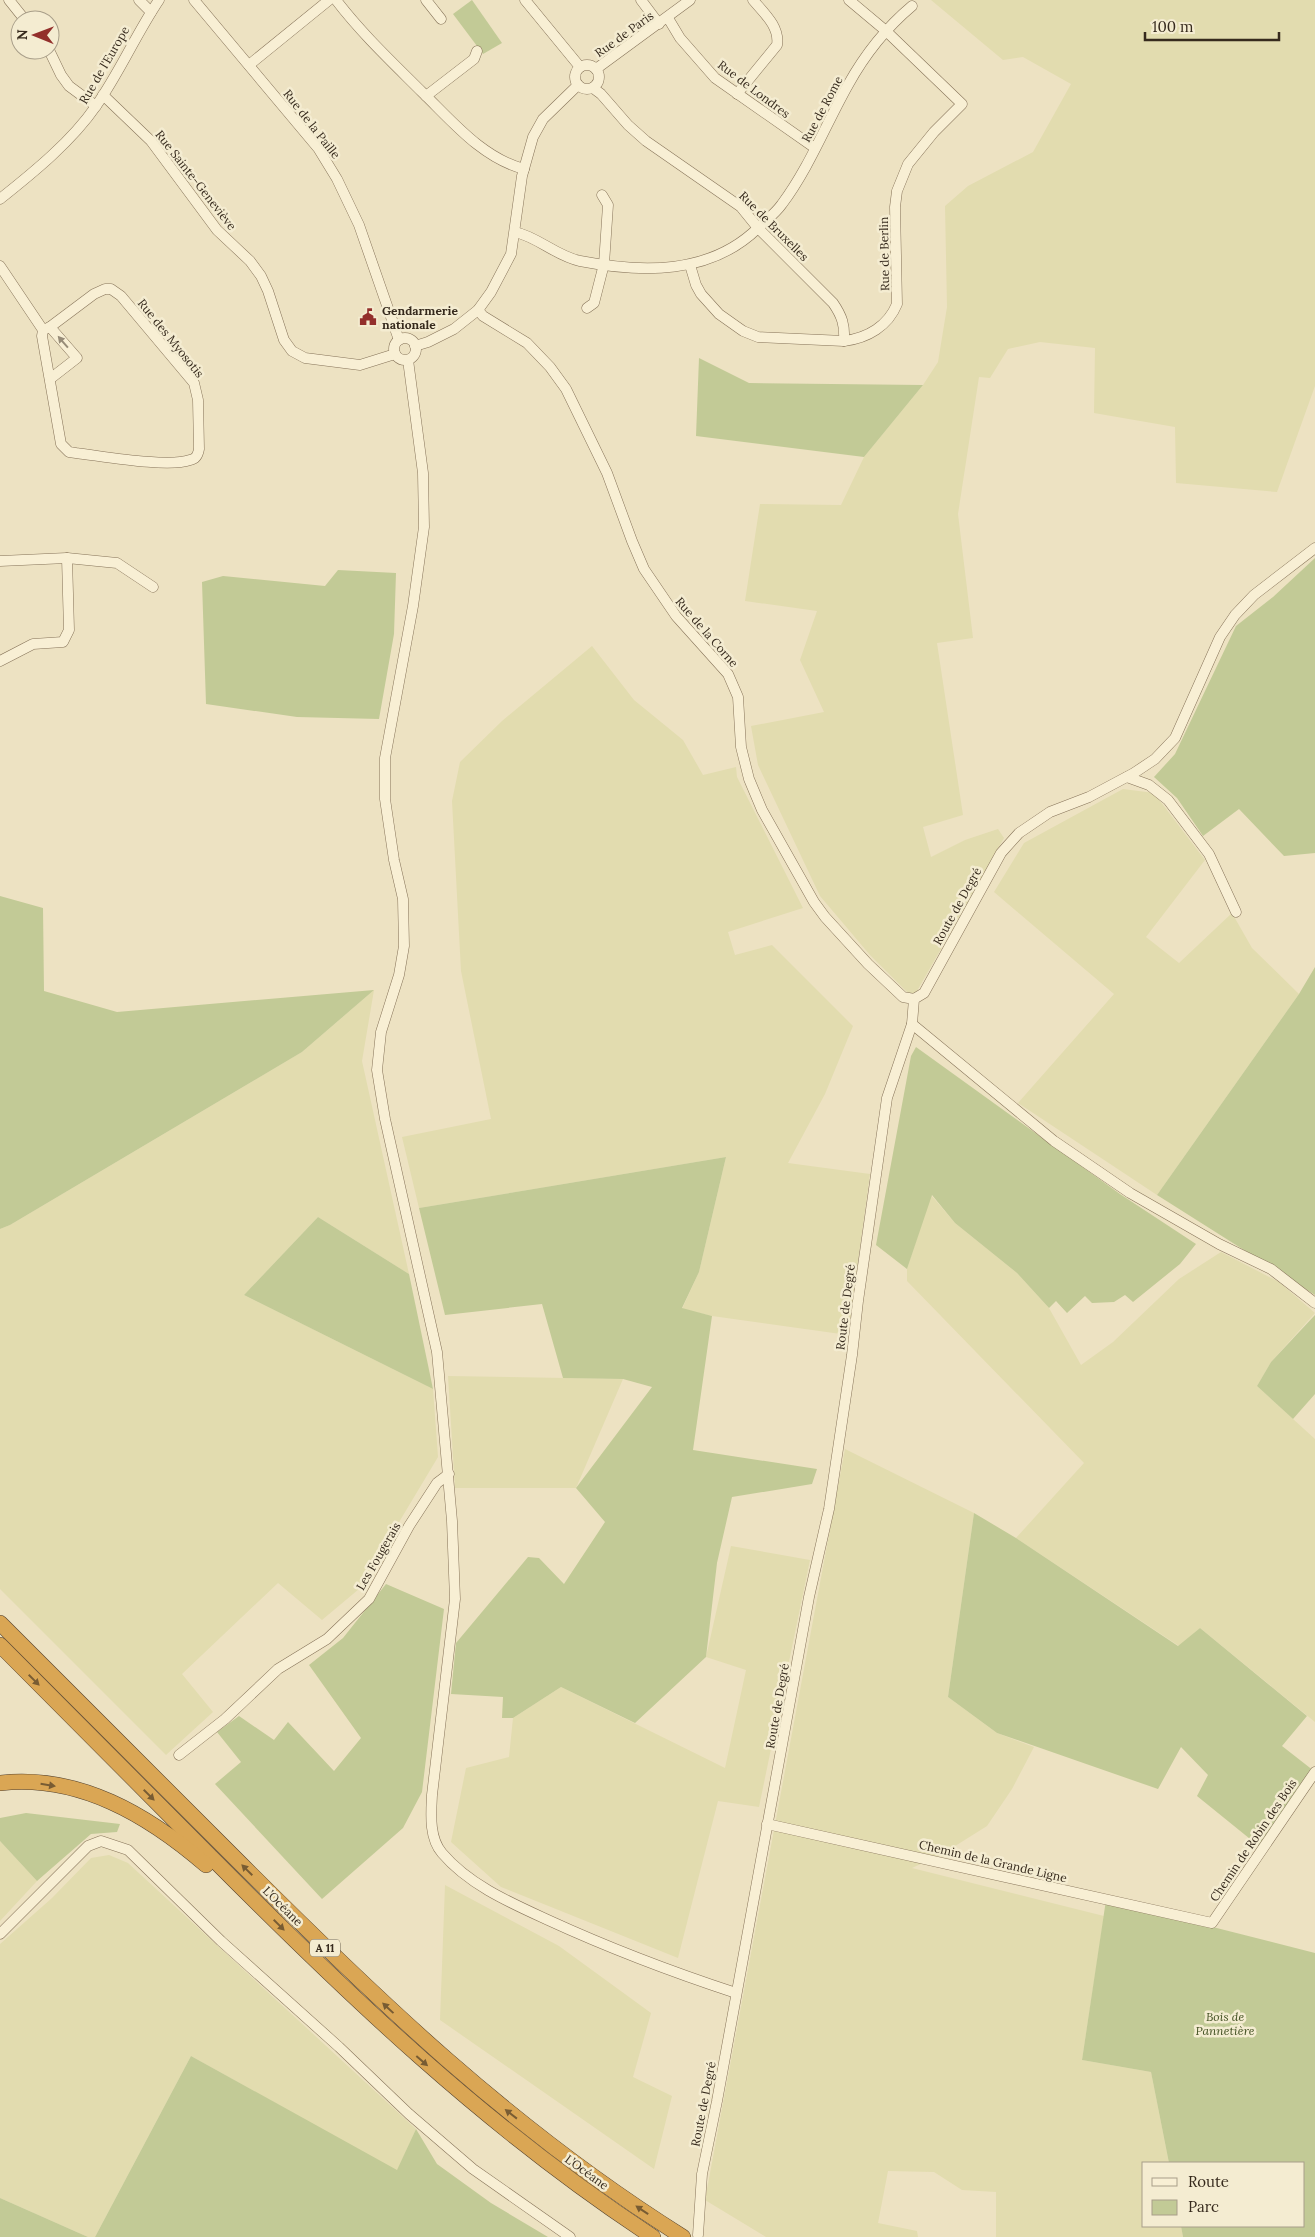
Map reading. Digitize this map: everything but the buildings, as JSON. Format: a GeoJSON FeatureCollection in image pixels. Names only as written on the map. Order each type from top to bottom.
{"type":"FeatureCollection","features":[{"type":"Feature","properties":{"kind":"highway","name":"L’Océane"},"geometry":{"type":"LineString","coordinates":[[0,1623],[337,1960],[428,2044],[546,2142],[602,2183],[690,2236]]}},
{"type":"Feature","properties":{"kind":"highway","name":"L’Océane"},"geometry":{"type":"LineString","coordinates":[[0,1645],[244,1891],[370,2013],[452,2087],[558,2171],[653,2237]]}},
{"type":"Feature","properties":{"kind":"highway"},"geometry":{"type":"LineString","coordinates":[[0,1783],[14,1781],[44,1783],[108,1799],[154,1824],[186,1848],[223,1880],[244,1891]]}},
{"type":"Feature","properties":{"kind":"street"},"geometry":{"type":"LineString","coordinates":[[9,0],[17,10]]}},
{"type":"Feature","properties":{"kind":"street"},"geometry":{"type":"LineString","coordinates":[[139,0],[150,12]]}},
{"type":"Feature","properties":{"kind":"street","name":"Rue de l'Europe"},"geometry":{"type":"LineString","coordinates":[[0,199],[60,146],[96,106],[150,12],[159,0]]}},
{"type":"Feature","properties":{"kind":"street","name":"Rue de la Paille"},"geometry":{"type":"LineString","coordinates":[[194,0],[318,148],[338,180],[359,225],[399,340]]}},
{"type":"Feature","properties":{"kind":"street"},"geometry":{"type":"LineString","coordinates":[[249,65],[329,0]]}},
{"type":"Feature","properties":{"kind":"street"},"geometry":{"type":"LineString","coordinates":[[336,0],[372,44],[469,138],[508,165],[524,169]]}},
{"type":"Feature","properties":{"kind":"street"},"geometry":{"type":"LineString","coordinates":[[426,0],[441,19]]}},
{"type":"Feature","properties":{"kind":"street"},"geometry":{"type":"LineString","coordinates":[[525,0],[580,67]]}},
{"type":"Feature","properties":{"kind":"street","name":"Rue de Londres"},"geometry":{"type":"LineString","coordinates":[[641,0],[680,38],[715,78],[815,148]]}},
{"type":"Feature","properties":{"kind":"street","name":"Rue de Paris"},"geometry":{"type":"LineString","coordinates":[[596,68],[690,0]]}},
{"type":"Feature","properties":{"kind":"street"},"geometry":{"type":"LineString","coordinates":[[737,94],[777,45],[778,39],[774,26],[753,0]]}},
{"type":"Feature","properties":{"kind":"street"},"geometry":{"type":"LineString","coordinates":[[849,0],[886,32]]}},
{"type":"Feature","properties":{"kind":"street","name":"Rue de Rome"},"geometry":{"type":"LineString","coordinates":[[515,232],[564,256],[580,261],[650,269],[670,269],[690,265],[725,252],[749,238],[783,204],[849,84],[886,32],[912,6]]}},
{"type":"Feature","properties":{"kind":"street","name":"Rue de Berlin"},"geometry":{"type":"LineString","coordinates":[[690,265],[701,294],[719,314],[743,331],[758,336],[844,341],[868,335],[886,323],[897,304],[895,207],[897,191],[908,164],[934,132],[962,104],[886,32]]}},
{"type":"Feature","properties":{"kind":"street"},"geometry":{"type":"LineString","coordinates":[[426,96],[474,59],[477,51]]}},
{"type":"Feature","properties":{"kind":"street"},"geometry":{"type":"LineString","coordinates":[[54,60],[69,86],[96,106]]}},
{"type":"Feature","properties":{"kind":"street"},"geometry":{"type":"LineString","coordinates":[[589,65],[596,68],[600,78],[593,88],[585,89],[578,85],[575,75],[580,67],[589,65]]}},
{"type":"Feature","properties":{"kind":"street"},"geometry":{"type":"LineString","coordinates":[[416,346],[454,329],[478,310],[491,292],[508,261],[515,232],[518,195],[533,137],[543,119],[578,85]]}},
{"type":"Feature","properties":{"kind":"street","name":"Rue de Bruxelles"},"geometry":{"type":"LineString","coordinates":[[593,88],[634,130],[741,207],[758,228],[796,264],[842,316],[845,327],[844,341]]}},
{"type":"Feature","properties":{"kind":"street","name":"Rue Sainte-Geneviève"},"geometry":{"type":"LineString","coordinates":[[103,95],[150,141],[217,230],[250,261],[268,290],[286,344],[292,351],[305,358],[360,365],[394,354]]}},
{"type":"Feature","properties":{"kind":"street"},"geometry":{"type":"LineString","coordinates":[[587,308],[594,303],[604,264],[608,206],[602,195]]}},
{"type":"Feature","properties":{"kind":"street","name":"Rue des Myosotis"},"geometry":{"type":"LineString","coordinates":[[0,266],[46,329],[76,358],[50,379]]}},
{"type":"Feature","properties":{"kind":"street","name":"Rue des Myosotis"},"geometry":{"type":"LineString","coordinates":[[111,289],[121,296],[194,383],[198,400],[200,449],[198,455],[190,460],[167,462],[69,452],[61,444],[42,336],[46,329],[100,291],[111,289]]}},
{"type":"Feature","properties":{"kind":"street","name":"Rue de la Corne"},"geometry":{"type":"LineString","coordinates":[[478,310],[483,316],[527,343],[550,367],[566,389],[607,472],[644,569],[676,616],[728,674],[738,697],[741,747],[749,779],[762,810],[814,902],[868,964],[903,997],[914,1000]]}},
{"type":"Feature","properties":{"kind":"street"},"geometry":{"type":"LineString","coordinates":[[408,338],[416,346],[415,355],[408,360],[400,360],[394,354],[394,346],[399,340],[408,338]]}},
{"type":"Feature","properties":{"kind":"street"},"geometry":{"type":"LineString","coordinates":[[408,360],[423,473],[424,527],[413,606],[385,758],[385,799],[394,860],[403,899],[404,937],[399,974],[381,1032],[377,1070],[385,1119],[437,1352],[449,1474],[455,1599],[431,1817],[433,1834],[441,1853],[490,1893],[597,1942],[736,1993]]}},
{"type":"Feature","properties":{"kind":"street","name":"Route de Degré"},"geometry":{"type":"LineString","coordinates":[[690,2236],[717,2101],[809,1597],[829,1509],[887,1098],[912,1024],[914,1000],[924,993],[1001,854],[1019,833],[1050,812],[1089,797],[1155,759],[1175,738],[1220,637],[1235,615],[1254,595],[1315,548]]}},
{"type":"Feature","properties":{"kind":"street"},"geometry":{"type":"LineString","coordinates":[[0,661],[33,644],[63,642],[68,630],[67,558]]}},
{"type":"Feature","properties":{"kind":"street"},"geometry":{"type":"LineString","coordinates":[[0,561],[67,558],[117,563],[153,587]]}},
{"type":"Feature","properties":{"kind":"street"},"geometry":{"type":"LineString","coordinates":[[1127,776],[1149,785],[1168,800],[1209,854],[1236,912]]}},
{"type":"Feature","properties":{"kind":"street"},"geometry":{"type":"LineString","coordinates":[[912,1024],[1054,1141],[1130,1193],[1219,1244],[1271,1269],[1315,1303]]}},
{"type":"Feature","properties":{"kind":"street","name":"Les Fougerais"},"geometry":{"type":"LineString","coordinates":[[179,1755],[225,1719],[278,1669],[327,1639],[368,1599],[409,1526],[437,1483],[449,1474]]}},
{"type":"Feature","properties":{"kind":"street","name":"Chemin de Robin des Bois"},"geometry":{"type":"LineString","coordinates":[[1212,1923],[1315,1772]]}},
{"type":"Feature","properties":{"kind":"street","name":"Chemin de la Grande Ligne"},"geometry":{"type":"LineString","coordinates":[[767,1824],[1212,1923]]}},
{"type":"Feature","properties":{"kind":"street"},"geometry":{"type":"LineString","coordinates":[[0,1934],[88,1846],[101,1841],[128,1850],[221,1941],[339,2047],[409,2114],[473,2169],[570,2237]]}},
{"type":"Feature","properties":{"kind":"shaded area"},"geometry":{"type":"Polygon","coordinates":[[[931,0],[1315,0],[1315,386],[1277,492],[1176,483],[1175,427],[1094,413],[1095,348],[1040,342],[1008,349],[990,378],[979,377],[958,514],[973,638],[937,643],[963,815],[923,827],[931,857],[965,840],[998,829],[1004,838],[913,998],[870,955],[820,896],[758,765],[751,726],[824,712],[800,660],[817,611],[745,601],[760,504],[841,505],[864,457],[923,385],[938,362],[947,307],[945,206],[968,186],[1033,152],[1071,84],[1023,57],[1003,60],[931,0]]]}},
{"type":"Feature","properties":{"kind":"shaded area"},"geometry":{"type":"Polygon","coordinates":[[[592,646],[634,700],[683,740],[703,775],[736,767],[737,777],[803,908],[728,932],[735,955],[772,945],[853,1026],[825,1094],[788,1163],[870,1174],[848,1335],[712,1316],[682,1309],[699,1272],[726,1157],[419,1208],[402,1137],[491,1119],[461,971],[452,801],[460,762],[502,721],[592,646]]]}},
{"type":"Feature","properties":{"kind":"shaded area"},"geometry":{"type":"Polygon","coordinates":[[[1123,789],[1154,793],[1205,860],[1146,937],[1179,963],[1232,913],[1252,948],[1299,994],[1157,1195],[1018,1103],[1114,994],[994,892],[1024,843],[1123,789]]]}},
{"type":"Feature","properties":{"kind":"shaded area"},"geometry":{"type":"Polygon","coordinates":[[[374,990],[362,1061],[409,1274],[318,1217],[244,1295],[433,1389],[438,1457],[359,1589],[322,1620],[278,1583],[182,1674],[213,1712],[166,1755],[0,1589],[0,1229],[10,1225],[302,1052],[374,990]]]}},
{"type":"Feature","properties":{"kind":"shaded area"},"geometry":{"type":"Polygon","coordinates":[[[931,1195],[955,1223],[1017,1273],[1049,1308],[1081,1365],[1113,1342],[1179,1279],[1221,1252],[1279,1282],[1315,1313],[1271,1362],[1257,1386],[1315,1439],[1315,1722],[1200,1628],[1179,1646],[1016,1538],[1084,1463],[907,1281],[907,1269],[931,1195]]]}},
{"type":"Feature","properties":{"kind":"shaded area"},"geometry":{"type":"Polygon","coordinates":[[[448,1376],[623,1379],[576,1488],[455,1488],[448,1376]]]}},
{"type":"Feature","properties":{"kind":"shaded area"},"geometry":{"type":"Polygon","coordinates":[[[845,1449],[974,1513],[948,1697],[997,1733],[1034,1747],[1012,1789],[987,1826],[944,1853],[912,1868],[1104,1916],[1082,2060],[1151,2072],[1169,2162],[1142,2162],[1142,2227],[1181,2227],[1183,2237],[996,2237],[996,2192],[962,2190],[934,2172],[888,2171],[878,2223],[917,2231],[918,2237],[766,2237],[705,2200],[845,1449]]]}},
{"type":"Feature","properties":{"kind":"shaded area"},"geometry":{"type":"Polygon","coordinates":[[[731,1546],[810,1560],[759,1807],[718,1801],[678,1958],[501,1887],[451,1842],[466,1768],[509,1757],[513,1718],[561,1687],[725,1768],[746,1670],[706,1657],[731,1546]]]}},
{"type":"Feature","properties":{"kind":"shaded area"},"geometry":{"type":"Polygon","coordinates":[[[0,1841],[37,1881],[0,1921],[0,1841]]]}},
{"type":"Feature","properties":{"kind":"shaded area"},"geometry":{"type":"Polygon","coordinates":[[[109,1855],[128,1863],[416,2129],[397,2171],[191,2056],[95,2237],[88,2237],[0,2198],[0,1944],[52,1898],[91,1858],[109,1855]]]}},
{"type":"Feature","properties":{"kind":"shaded area"},"geometry":{"type":"Polygon","coordinates":[[[445,1885],[559,1946],[651,2013],[633,2077],[672,2096],[654,2169],[440,2020],[445,1885]]]}},
{"type":"Feature","properties":{"kind":"green space"},"geometry":{"type":"Polygon","coordinates":[[[472,0],[502,43],[483,54],[453,14],[472,0]]]}},
{"type":"Feature","properties":{"kind":"green space"},"geometry":{"type":"Polygon","coordinates":[[[699,358],[749,383],[923,385],[864,457],[696,436],[699,358]]]}},
{"type":"Feature","properties":{"kind":"green space"},"geometry":{"type":"Polygon","coordinates":[[[1315,558],[1315,853],[1284,856],[1239,809],[1203,836],[1177,798],[1154,777],[1175,754],[1236,626],[1273,597],[1315,558]]]}},
{"type":"Feature","properties":{"kind":"green space"},"geometry":{"type":"Polygon","coordinates":[[[338,570],[396,573],[394,634],[379,719],[297,717],[206,704],[202,582],[223,576],[325,586],[338,570]]]}},
{"type":"Feature","properties":{"kind":"green space"},"geometry":{"type":"Polygon","coordinates":[[[0,896],[43,908],[44,991],[117,1012],[374,990],[302,1052],[10,1225],[0,1229],[0,896]]]}},
{"type":"Feature","properties":{"kind":"green space"},"geometry":{"type":"Polygon","coordinates":[[[1315,967],[1315,1295],[1157,1195],[1299,994],[1315,967]]]}},
{"type":"Feature","properties":{"kind":"green space"},"geometry":{"type":"Polygon","coordinates":[[[916,1047],[1120,1194],[1196,1244],[1180,1264],[1133,1302],[1125,1295],[1114,1302],[1092,1303],[1085,1296],[1067,1313],[1056,1301],[1049,1308],[1017,1273],[955,1223],[932,1195],[907,1269],[876,1245],[911,1056],[916,1047]]]}},
{"type":"Feature","properties":{"kind":"green space"},"geometry":{"type":"Polygon","coordinates":[[[726,1157],[699,1272],[682,1308],[712,1316],[693,1450],[817,1469],[812,1484],[732,1497],[717,1563],[706,1657],[635,1723],[561,1687],[513,1718],[502,1718],[503,1697],[451,1694],[456,1643],[528,1557],[539,1558],[564,1584],[605,1522],[576,1488],[652,1387],[623,1379],[563,1378],[542,1304],[445,1315],[419,1208],[726,1157]]]}},
{"type":"Feature","properties":{"kind":"green space"},"geometry":{"type":"Polygon","coordinates":[[[318,1217],[409,1274],[433,1389],[244,1295],[318,1217]]]}},
{"type":"Feature","properties":{"kind":"green space"},"geometry":{"type":"Polygon","coordinates":[[[1315,1315],[1315,1394],[1293,1419],[1257,1386],[1271,1362],[1315,1315]]]}},
{"type":"Feature","properties":{"kind":"green space"},"geometry":{"type":"Polygon","coordinates":[[[974,1513],[1016,1538],[1178,1646],[1200,1628],[1307,1716],[1282,1746],[1314,1771],[1260,1847],[1197,1796],[1208,1775],[1181,1747],[1158,1789],[997,1733],[948,1697],[974,1513]]]}},
{"type":"Feature","properties":{"kind":"green space"},"geometry":{"type":"Polygon","coordinates":[[[386,1584],[444,1609],[422,1792],[403,1828],[322,1899],[215,1784],[241,1762],[217,1732],[239,1716],[274,1740],[288,1722],[334,1771],[361,1738],[309,1665],[343,1638],[386,1584]]]}},
{"type":"Feature","properties":{"kind":"green space"},"geometry":{"type":"Polygon","coordinates":[[[26,1813],[120,1824],[117,1832],[91,1834],[37,1881],[0,1841],[0,1818],[26,1813]]]}},
{"type":"Feature","properties":{"kind":"green space","name":"Bois de Pannetière"},"geometry":{"type":"Polygon","coordinates":[[[1106,1900],[1315,1953],[1315,2237],[1183,2237],[1181,2227],[1305,2227],[1305,2162],[1169,2162],[1151,2072],[1082,2060],[1106,1900]]]}},
{"type":"Feature","properties":{"kind":"green space"},"geometry":{"type":"Polygon","coordinates":[[[191,2056],[397,2170],[416,2129],[437,2164],[491,2203],[548,2237],[95,2237],[191,2056]]]}},
{"type":"Feature","properties":{"kind":"green space"},"geometry":{"type":"Polygon","coordinates":[[[0,2198],[88,2237],[0,2237],[0,2198]]]}},
{"type":"Feature","properties":{"kind":"place","name":"Gendarmerie nationale"},"geometry":{"type":"Point","coordinates":[368,317]}}]}
